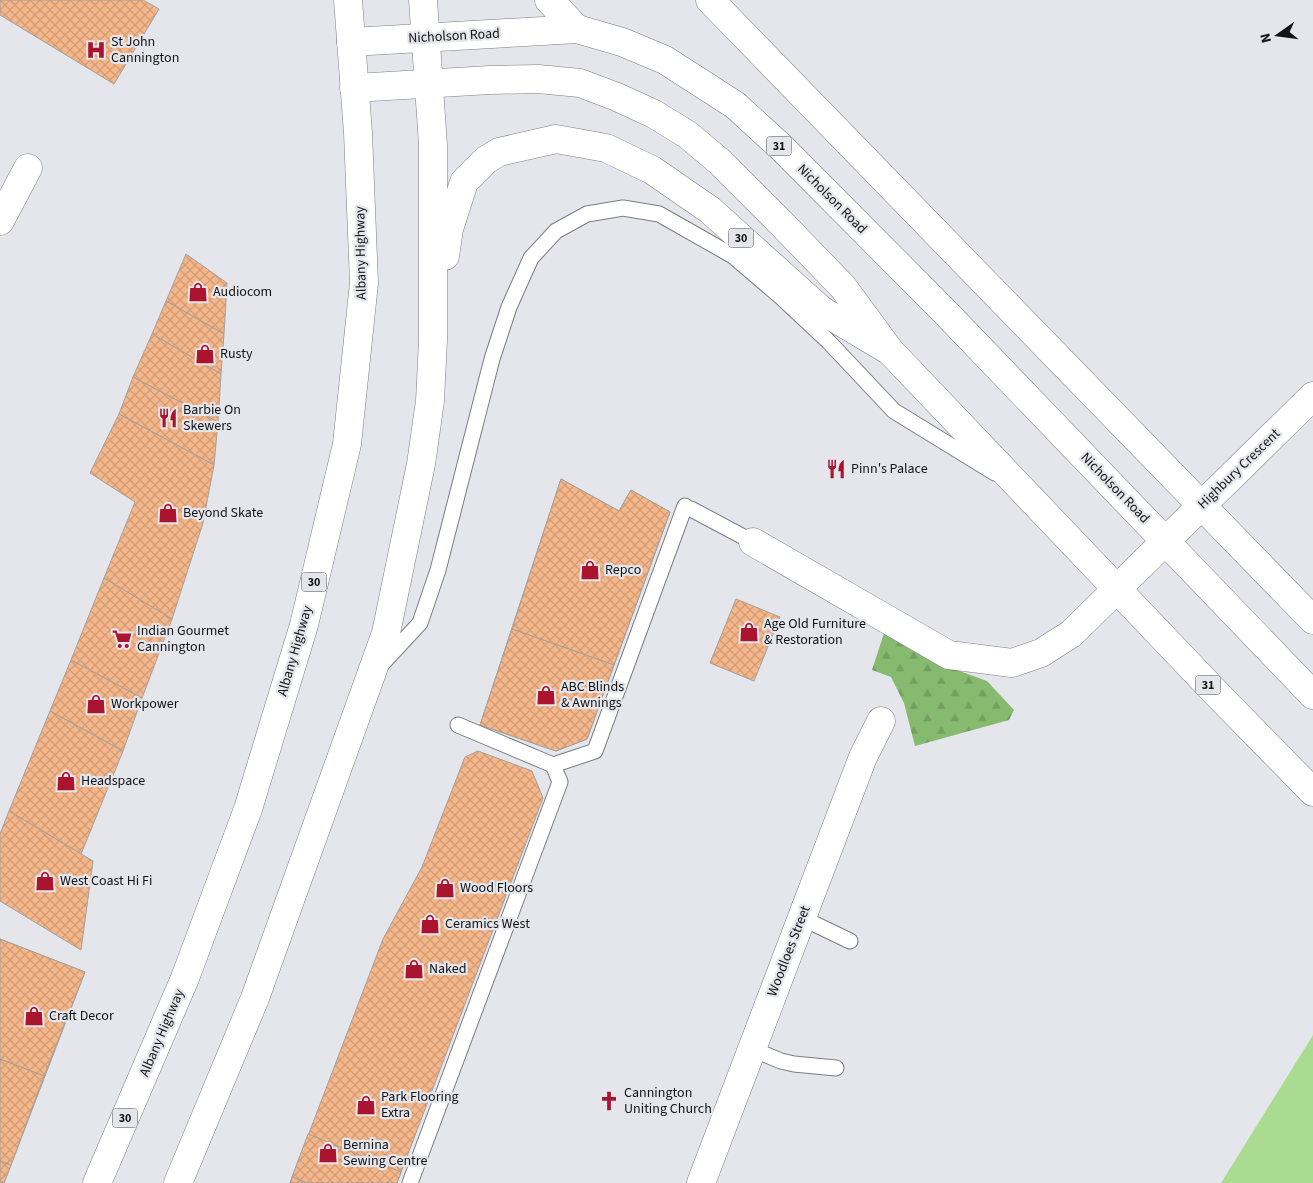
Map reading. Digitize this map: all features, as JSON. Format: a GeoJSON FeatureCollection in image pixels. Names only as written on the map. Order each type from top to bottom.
{"type":"FeatureCollection","features":[{"type":"Feature","properties":{"kind":"main road","name":"Albany Highway"},"geometry":{"type":"LineString","coordinates":[[97,1183],[185,978],[248,809],[304,625],[347,444],[364,283],[348,0]]}},
{"type":"Feature","properties":{"kind":"main road","name":"30"},"geometry":{"type":"LineString","coordinates":[[178,1183],[255,998],[386,633],[421,464],[430,401],[433,340],[433,145],[423,0]]}},
{"type":"Feature","properties":{"kind":"main road"},"geometry":{"type":"LineString","coordinates":[[549,0],[577,29]]}},
{"type":"Feature","properties":{"kind":"main road"},"geometry":{"type":"LineString","coordinates":[[710,0],[1313,620]]}},
{"type":"Feature","properties":{"kind":"main road","name":"Nicholson Road"},"geometry":{"type":"LineString","coordinates":[[351,42],[577,29],[622,42],[665,60],[734,105],[782,148],[925,293],[1313,695]]}},
{"type":"Feature","properties":{"kind":"main road","name":"31"},"geometry":{"type":"LineString","coordinates":[[354,88],[538,79],[580,83],[618,97],[654,114],[688,135],[714,156],[843,287],[890,352],[1313,792]]}},
{"type":"Feature","properties":{"kind":"main road","name":"30"},"geometry":{"type":"LineString","coordinates":[[433,340],[449,229],[464,182],[486,160],[499,152],[556,139],[606,148],[652,170],[710,210],[821,310],[890,352]]}},
{"type":"Feature","properties":{"kind":"main road"},"geometry":{"type":"LineString","coordinates":[[0,221],[28,168]]}},
{"type":"Feature","properties":{"kind":"main road","name":"Highbury Crescent"},"geometry":{"type":"LineString","coordinates":[[1166,541],[1313,396]]}},
{"type":"Feature","properties":{"kind":"main road"},"geometry":{"type":"LineString","coordinates":[[753,542],[949,655],[1012,663],[1041,653],[1071,634],[1166,541]]}},
{"type":"Feature","properties":{"kind":"main road","name":"Woodloes Street"},"geometry":{"type":"LineString","coordinates":[[701,1183],[863,757],[881,721]]}},
{"type":"Feature","properties":{"kind":"lane"},"geometry":{"type":"LineString","coordinates":[[371,676],[420,623],[438,570],[492,359],[509,307],[531,258],[556,231],[587,214],[623,208],[659,214],[733,256],[781,296],[828,341],[894,412],[1019,488]]}},
{"type":"Feature","properties":{"kind":"lane"},"geometry":{"type":"LineString","coordinates":[[458,726],[553,765],[595,751],[688,508],[753,542]]}},
{"type":"Feature","properties":{"kind":"lane"},"geometry":{"type":"LineString","coordinates":[[410,1183],[560,782],[553,765]]}},
{"type":"Feature","properties":{"kind":"lane"},"geometry":{"type":"LineString","coordinates":[[802,918],[850,940]]}},
{"type":"Feature","properties":{"kind":"lane"},"geometry":{"type":"LineString","coordinates":[[752,1049],[781,1062],[836,1068]]}},
{"type":"Feature","properties":{"kind":"green space"},"geometry":{"type":"Polygon","coordinates":[[[885,630],[935,662],[987,681],[1014,710],[1009,720],[915,746],[904,703],[891,677],[872,670],[885,630]]]}},
{"type":"Feature","properties":{"kind":"green space"},"geometry":{"type":"Polygon","coordinates":[[[1313,1035],[1313,1183],[1221,1183],[1313,1035]]]}},
{"type":"Feature","properties":{"kind":"building","name":"St John Cannington"},"geometry":{"type":"Polygon","coordinates":[[[0,0],[143,0],[159,9],[114,84],[0,15],[0,0]]]}},
{"type":"Feature","properties":{"kind":"building","name":"Audiocom"},"geometry":{"type":"Polygon","coordinates":[[[186,254],[227,283],[224,334],[166,301],[186,254]]]}},
{"type":"Feature","properties":{"kind":"building","name":"Rusty"},"geometry":{"type":"Polygon","coordinates":[[[166,301],[224,334],[221,374],[152,334],[166,301]]]}},
{"type":"Feature","properties":{"kind":"building"},"geometry":{"type":"Polygon","coordinates":[[[152,334],[221,374],[218,422],[133,377],[152,334]]]}},
{"type":"Feature","properties":{"kind":"building","name":"Barbie On Skewers"},"geometry":{"type":"Polygon","coordinates":[[[133,377],[218,422],[214,465],[119,414],[133,377]]]}},
{"type":"Feature","properties":{"kind":"building","name":"Beyond Skate"},"geometry":{"type":"Polygon","coordinates":[[[119,414],[214,465],[203,523],[172,619],[104,578],[135,502],[90,473],[119,414]]]}},
{"type":"Feature","properties":{"kind":"building","name":"Repco"},"geometry":{"type":"Polygon","coordinates":[[[561,479],[619,511],[631,490],[670,512],[587,739],[556,751],[480,725],[561,479]]]}},
{"type":"Feature","properties":{"kind":"building","name":"Repco"},"geometry":{"type":"Polygon","coordinates":[[[561,479],[619,511],[631,490],[670,512],[614,665],[512,629],[561,479]]]}},
{"type":"Feature","properties":{"kind":"building","name":"Indian Gourmet Cannington"},"geometry":{"type":"Polygon","coordinates":[[[104,578],[172,619],[142,698],[71,660],[104,578]]]}},
{"type":"Feature","properties":{"kind":"building"},"geometry":{"type":"Polygon","coordinates":[[[736,599],[780,617],[754,681],[710,663],[736,599]]]}},
{"type":"Feature","properties":{"kind":"building","name":"ABC Blinds & Awnings"},"geometry":{"type":"Polygon","coordinates":[[[512,629],[614,665],[587,739],[556,751],[480,725],[512,629]]]}},
{"type":"Feature","properties":{"kind":"building","name":"Workpower"},"geometry":{"type":"Polygon","coordinates":[[[71,660],[142,698],[123,751],[50,711],[71,660]]]}},
{"type":"Feature","properties":{"kind":"building","name":"Headspace"},"geometry":{"type":"Polygon","coordinates":[[[50,711],[123,751],[81,854],[9,811],[50,711]]]}},
{"type":"Feature","properties":{"kind":"building"},"geometry":{"type":"Polygon","coordinates":[[[478,751],[532,771],[543,798],[397,1183],[290,1183],[383,939],[422,867],[465,757],[478,751]]]}},
{"type":"Feature","properties":{"kind":"building","name":"West Coast Hi Fi"},"geometry":{"type":"Polygon","coordinates":[[[9,811],[93,861],[81,950],[0,901],[0,834],[9,811]]]}},
{"type":"Feature","properties":{"kind":"building","name":"Craft Decor"},"geometry":{"type":"Polygon","coordinates":[[[0,939],[85,972],[4,1183],[0,1183],[0,939]]]}},
{"type":"Feature","properties":{"kind":"building","name":"Craft Decor"},"geometry":{"type":"Polygon","coordinates":[[[0,939],[85,972],[44,1076],[0,1059],[0,939]]]}},
{"type":"Feature","properties":{"kind":"building"},"geometry":{"type":"Polygon","coordinates":[[[0,1059],[44,1076],[11,1165],[0,1161],[0,1059]]]}},
{"type":"Feature","properties":{"kind":"building","name":"Bernina Sewing Centre"},"geometry":{"type":"Polygon","coordinates":[[[308,1134],[401,1172],[397,1183],[308,1183],[292,1177],[308,1134]]]}},
{"type":"Feature","properties":{"kind":"building"},"geometry":{"type":"Polygon","coordinates":[[[0,1161],[11,1165],[4,1183],[0,1183],[0,1161]]]}},
{"type":"Feature","properties":{"kind":"building"},"geometry":{"type":"Polygon","coordinates":[[[292,1177],[308,1183],[290,1183],[292,1177]]]}},
{"type":"Feature","properties":{"kind":"place","name":"St John Cannington"},"geometry":{"type":"Point","coordinates":[96,50]}},
{"type":"Feature","properties":{"kind":"place","name":"Audiocom"},"geometry":{"type":"Point","coordinates":[198,292]}},
{"type":"Feature","properties":{"kind":"place","name":"Rusty"},"geometry":{"type":"Point","coordinates":[205,354]}},
{"type":"Feature","properties":{"kind":"place","name":"Barbie On Skewers"},"geometry":{"type":"Point","coordinates":[168,418]}},
{"type":"Feature","properties":{"kind":"place","name":"Pinn's Palace"},"geometry":{"type":"Point","coordinates":[836,469]}},
{"type":"Feature","properties":{"kind":"place","name":"Beyond Skate"},"geometry":{"type":"Point","coordinates":[168,513]}},
{"type":"Feature","properties":{"kind":"place","name":"Repco"},"geometry":{"type":"Point","coordinates":[590,570]}},
{"type":"Feature","properties":{"kind":"place","name":"Age Old Furniture & Restoration"},"geometry":{"type":"Point","coordinates":[749,632]}},
{"type":"Feature","properties":{"kind":"place","name":"Indian Gourmet Cannington"},"geometry":{"type":"Point","coordinates":[122,639]}},
{"type":"Feature","properties":{"kind":"place","name":"ABC Blinds & Awnings"},"geometry":{"type":"Point","coordinates":[546,695]}},
{"type":"Feature","properties":{"kind":"place","name":"Workpower"},"geometry":{"type":"Point","coordinates":[96,704]}},
{"type":"Feature","properties":{"kind":"place","name":"Headspace"},"geometry":{"type":"Point","coordinates":[66,781]}},
{"type":"Feature","properties":{"kind":"place","name":"West Coast Hi Fi"},"geometry":{"type":"Point","coordinates":[45,881]}},
{"type":"Feature","properties":{"kind":"place","name":"Wood Floors"},"geometry":{"type":"Point","coordinates":[445,888]}},
{"type":"Feature","properties":{"kind":"place","name":"Ceramics West"},"geometry":{"type":"Point","coordinates":[430,924]}},
{"type":"Feature","properties":{"kind":"place","name":"Naked"},"geometry":{"type":"Point","coordinates":[414,969]}},
{"type":"Feature","properties":{"kind":"place","name":"Craft Decor"},"geometry":{"type":"Point","coordinates":[34,1016]}},
{"type":"Feature","properties":{"kind":"place","name":"Cannington Uniting Church"},"geometry":{"type":"Point","coordinates":[609,1101]}},
{"type":"Feature","properties":{"kind":"place","name":"Park Flooring Extra"},"geometry":{"type":"Point","coordinates":[366,1105]}},
{"type":"Feature","properties":{"kind":"place","name":"Bernina Sewing Centre"},"geometry":{"type":"Point","coordinates":[328,1153]}}]}
